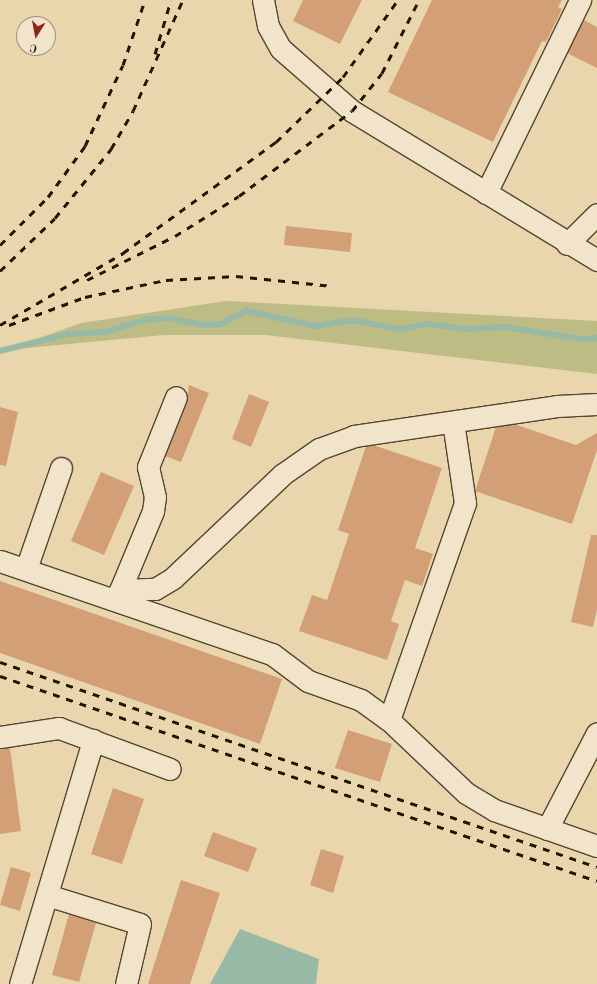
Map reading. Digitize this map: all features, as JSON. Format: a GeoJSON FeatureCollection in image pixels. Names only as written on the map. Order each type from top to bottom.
{"type":"FeatureCollection","features":[{"type":"Feature","properties":{"kind":"lane"},"geometry":{"type":"LineString","coordinates":[[263,0],[268,26],[281,49],[340,101],[567,244],[597,260]]}},
{"type":"Feature","properties":{"kind":"lane"},"geometry":{"type":"LineString","coordinates":[[486,192],[580,0]]}},
{"type":"Feature","properties":{"kind":"lane"},"geometry":{"type":"LineString","coordinates":[[567,244],[597,214]]}},
{"type":"Feature","properties":{"kind":"lane"},"geometry":{"type":"LineString","coordinates":[[118,595],[156,504],[148,467],[176,397]]}},
{"type":"Feature","properties":{"kind":"lane"},"geometry":{"type":"LineString","coordinates":[[118,595],[155,589],[173,578],[283,474],[319,449],[354,436],[557,406],[597,404]]}},
{"type":"Feature","properties":{"kind":"lane"},"geometry":{"type":"LineString","coordinates":[[389,720],[465,503],[454,422]]}},
{"type":"Feature","properties":{"kind":"lane"},"geometry":{"type":"LineString","coordinates":[[26,569],[61,468]]}},
{"type":"Feature","properties":{"kind":"lane"},"geometry":{"type":"LineString","coordinates":[[0,561],[118,595],[272,654],[308,681],[361,700],[389,720],[466,793],[494,810],[597,846]]}},
{"type":"Feature","properties":{"kind":"lane"},"geometry":{"type":"LineString","coordinates":[[0,737],[59,728],[170,769]]}},
{"type":"Feature","properties":{"kind":"lane"},"geometry":{"type":"LineString","coordinates":[[547,829],[597,733]]}},
{"type":"Feature","properties":{"kind":"lane"},"geometry":{"type":"LineString","coordinates":[[20,984],[93,740]]}},
{"type":"Feature","properties":{"kind":"lane"},"geometry":{"type":"LineString","coordinates":[[47,895],[140,924],[126,984]]}},
{"type":"Feature","properties":{"kind":"shaded area"},"geometry":{"type":"Polygon","coordinates":[[[226,301],[597,321],[597,374],[266,335],[164,335],[6,350],[81,323],[226,301]]]}},
{"type":"Feature","properties":{"kind":"shaded area"},"geometry":{"type":"Polygon","coordinates":[[[240,929],[319,959],[316,984],[210,984],[240,929]]]}},
{"type":"Feature","properties":{"kind":"building"},"geometry":{"type":"Polygon","coordinates":[[[303,0],[362,0],[340,44],[293,21],[303,0]]]}},
{"type":"Feature","properties":{"kind":"building"},"geometry":{"type":"Polygon","coordinates":[[[432,0],[562,0],[558,7],[562,9],[546,42],[542,41],[493,142],[388,92],[432,0]]]}},
{"type":"Feature","properties":{"kind":"building"},"geometry":{"type":"Polygon","coordinates":[[[584,20],[597,27],[597,68],[567,53],[584,20]]]}},
{"type":"Feature","properties":{"kind":"building"},"geometry":{"type":"Polygon","coordinates":[[[286,226],[352,233],[350,252],[284,245],[286,226]]]}},
{"type":"Feature","properties":{"kind":"building"},"geometry":{"type":"Polygon","coordinates":[[[189,385],[209,393],[181,462],[165,456],[187,401],[189,385]]]}},
{"type":"Feature","properties":{"kind":"building"},"geometry":{"type":"Polygon","coordinates":[[[249,394],[269,402],[251,447],[232,439],[249,394]]]}},
{"type":"Feature","properties":{"kind":"building"},"geometry":{"type":"Polygon","coordinates":[[[0,407],[18,412],[6,466],[0,465],[0,407]]]}},
{"type":"Feature","properties":{"kind":"building"},"geometry":{"type":"Polygon","coordinates":[[[514,424],[576,445],[597,433],[597,450],[572,524],[475,491],[496,427],[514,424]]]}},
{"type":"Feature","properties":{"kind":"building"},"geometry":{"type":"Polygon","coordinates":[[[373,445],[442,468],[415,548],[433,554],[422,586],[405,580],[391,621],[399,624],[387,660],[299,631],[312,595],[327,600],[349,534],[338,530],[366,446],[373,445]]]}},
{"type":"Feature","properties":{"kind":"building"},"geometry":{"type":"Polygon","coordinates":[[[101,472],[134,486],[104,555],[71,541],[101,472]]]}},
{"type":"Feature","properties":{"kind":"building"},"geometry":{"type":"Polygon","coordinates":[[[591,535],[597,535],[597,609],[593,627],[571,622],[591,535]]]}},
{"type":"Feature","properties":{"kind":"building"},"geometry":{"type":"Polygon","coordinates":[[[0,581],[282,679],[260,744],[0,653],[0,581]]]}},
{"type":"Feature","properties":{"kind":"building"},"geometry":{"type":"Polygon","coordinates":[[[348,730],[392,744],[380,782],[335,768],[348,730]]]}},
{"type":"Feature","properties":{"kind":"building"},"geometry":{"type":"Polygon","coordinates":[[[10,748],[21,831],[0,834],[0,749],[10,748]]]}},
{"type":"Feature","properties":{"kind":"building"},"geometry":{"type":"Polygon","coordinates":[[[113,788],[144,799],[122,864],[91,854],[113,788]]]}},
{"type":"Feature","properties":{"kind":"building"},"geometry":{"type":"Polygon","coordinates":[[[213,832],[257,848],[248,872],[204,856],[213,832]]]}},
{"type":"Feature","properties":{"kind":"building"},"geometry":{"type":"Polygon","coordinates":[[[321,849],[344,856],[333,893],[310,885],[321,849]]]}},
{"type":"Feature","properties":{"kind":"building"},"geometry":{"type":"Polygon","coordinates":[[[11,867],[31,873],[20,911],[0,905],[11,867]]]}},
{"type":"Feature","properties":{"kind":"building"},"geometry":{"type":"Polygon","coordinates":[[[181,880],[220,893],[190,984],[148,984],[181,880]]]}},
{"type":"Feature","properties":{"kind":"building"},"geometry":{"type":"Polygon","coordinates":[[[69,914],[96,923],[79,982],[52,975],[69,914]]]}},
{"type":"Feature","properties":{"kind":"waterway"},"geometry":{"type":"LineString","coordinates":[[0,351],[68,334],[105,332],[145,320],[169,318],[204,325],[221,324],[247,311],[316,326],[352,320],[400,329],[429,324],[466,329],[505,327],[582,339],[597,338]]}},
{"type":"Feature","properties":{"kind":"railway"},"geometry":{"type":"LineString","coordinates":[[0,245],[48,197],[85,146],[123,65],[145,0]]}},
{"type":"Feature","properties":{"kind":"railway"},"geometry":{"type":"LineString","coordinates":[[155,54],[171,0]]}},
{"type":"Feature","properties":{"kind":"railway"},"geometry":{"type":"LineString","coordinates":[[0,271],[55,218],[111,149],[133,111],[183,0]]}},
{"type":"Feature","properties":{"kind":"railway"},"geometry":{"type":"LineString","coordinates":[[0,325],[123,253],[276,142],[343,77],[398,0]]}},
{"type":"Feature","properties":{"kind":"railway"},"geometry":{"type":"LineString","coordinates":[[87,280],[175,236],[239,196],[352,111],[382,73],[419,0]]}},
{"type":"Feature","properties":{"kind":"railway"},"geometry":{"type":"LineString","coordinates":[[9,325],[85,297],[166,280],[236,276],[332,286]]}},
{"type":"Feature","properties":{"kind":"railway"},"geometry":{"type":"LineString","coordinates":[[0,662],[597,867]]}},
{"type":"Feature","properties":{"kind":"railway"},"geometry":{"type":"LineString","coordinates":[[0,676],[597,881]]}}]}
